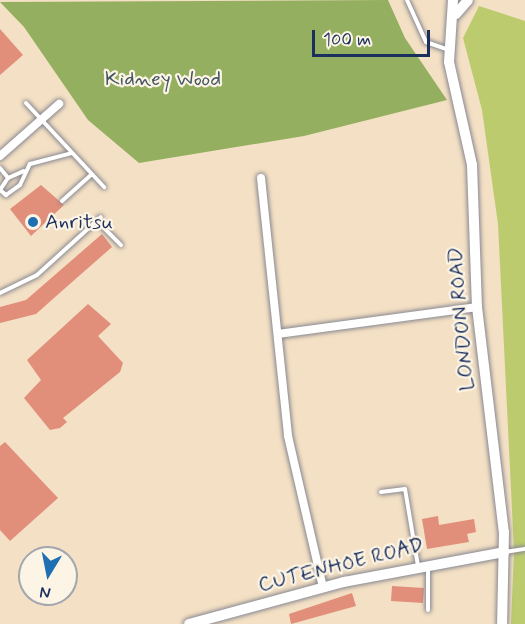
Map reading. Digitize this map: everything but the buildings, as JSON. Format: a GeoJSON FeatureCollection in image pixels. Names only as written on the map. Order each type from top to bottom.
{"type":"FeatureCollection","features":[{"type":"Feature","properties":{"kind":"street","name":"LONDON ROAD"},"geometry":{"type":"LineString","coordinates":[[453,0],[456,14],[449,51],[472,165],[477,307],[504,552],[502,624]]}},
{"type":"Feature","properties":{"kind":"street","name":"LONDON ROAD"},"geometry":{"type":"LineString","coordinates":[[456,14],[468,0]]}},
{"type":"Feature","properties":{"kind":"street"},"geometry":{"type":"LineString","coordinates":[[0,156],[59,104]]}},
{"type":"Feature","properties":{"kind":"street"},"geometry":{"type":"LineString","coordinates":[[261,178],[288,436],[323,588]]}},
{"type":"Feature","properties":{"kind":"street"},"geometry":{"type":"LineString","coordinates":[[278,334],[477,307]]}},
{"type":"Feature","properties":{"kind":"street","name":"CUTENHOE ROAD"},"geometry":{"type":"LineString","coordinates":[[189,624],[323,588],[423,565],[504,552]]}},
{"type":"Feature","properties":{"kind":"lane"},"geometry":{"type":"LineString","coordinates":[[407,0],[426,42],[449,51]]}},
{"type":"Feature","properties":{"kind":"lane"},"geometry":{"type":"LineString","coordinates":[[26,103],[104,187]]}},
{"type":"Feature","properties":{"kind":"lane"},"geometry":{"type":"LineString","coordinates":[[24,171],[20,185],[6,195],[0,190],[8,178],[24,171],[41,159],[72,153]]}},
{"type":"Feature","properties":{"kind":"lane"},"geometry":{"type":"LineString","coordinates":[[0,168],[8,178]]}},
{"type":"Feature","properties":{"kind":"lane"},"geometry":{"type":"LineString","coordinates":[[62,201],[92,174]]}},
{"type":"Feature","properties":{"kind":"lane"},"geometry":{"type":"LineString","coordinates":[[0,293],[37,275],[99,219],[121,245]]}},
{"type":"Feature","properties":{"kind":"lane"},"geometry":{"type":"LineString","coordinates":[[381,492],[405,489],[423,565],[428,610]]}},
{"type":"Feature","properties":{"kind":"lane"},"geometry":{"type":"LineString","coordinates":[[504,552],[525,549]]}},
{"type":"Feature","properties":{"kind":"green space","name":"Kidney Wood"},"geometry":{"type":"Polygon","coordinates":[[[388,0],[405,38],[447,100],[304,136],[139,163],[88,120],[24,27],[0,2],[388,0]]]}},
{"type":"Feature","properties":{"kind":"green space"},"geometry":{"type":"Polygon","coordinates":[[[479,6],[525,21],[525,624],[511,624],[514,551],[498,224],[482,110],[463,38],[479,6]]]}},
{"type":"Feature","properties":{"kind":"place","name":"Anritsu"},"geometry":{"type":"Point","coordinates":[33,222]}}]}
